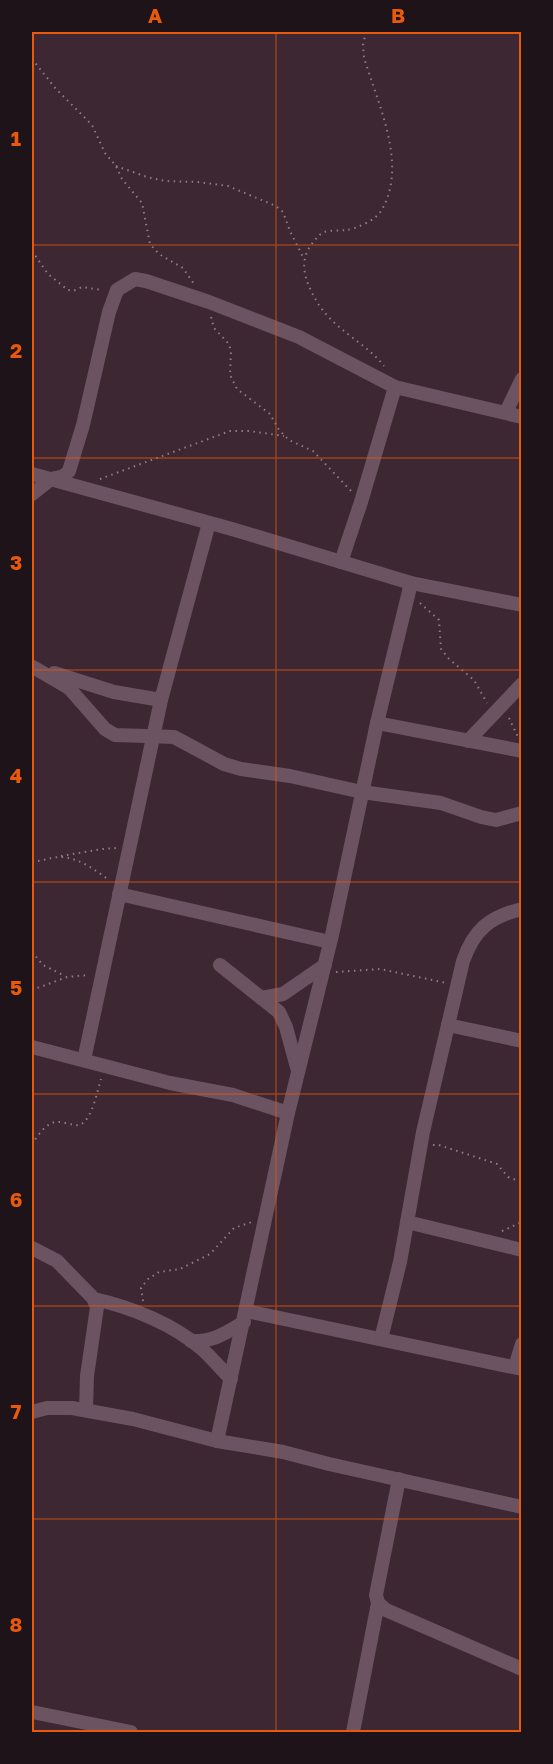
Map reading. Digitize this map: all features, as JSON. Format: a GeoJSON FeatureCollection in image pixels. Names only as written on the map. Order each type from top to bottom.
{"type":"FeatureCollection","features":[{"type":"Feature","properties":{"kind":"street"},"geometry":{"type":"LineString","coordinates":[[32,494],[51,479],[64,476],[69,471],[83,425],[109,312],[117,290],[135,279],[207,302],[299,337],[395,387],[522,417]]}},
{"type":"Feature","properties":{"kind":"street"},"geometry":{"type":"LineString","coordinates":[[506,412],[522,379]]}},
{"type":"Feature","properties":{"kind":"street"},"geometry":{"type":"LineString","coordinates":[[341,562],[395,387]]}},
{"type":"Feature","properties":{"kind":"street"},"geometry":{"type":"LineString","coordinates":[[32,474],[341,562],[410,588],[522,605]]}},
{"type":"Feature","properties":{"kind":"street"},"geometry":{"type":"LineString","coordinates":[[84,1059],[161,700],[209,523]]}},
{"type":"Feature","properties":{"kind":"street"},"geometry":{"type":"LineString","coordinates":[[218,1441],[288,1113],[324,970],[377,723],[410,588]]}},
{"type":"Feature","properties":{"kind":"street"},"geometry":{"type":"LineString","coordinates":[[32,667],[114,692],[161,700]]}},
{"type":"Feature","properties":{"kind":"street"},"geometry":{"type":"LineString","coordinates":[[32,667],[69,688],[105,729],[122,735],[166,735],[224,764],[241,769],[290,776],[362,792],[441,803],[496,820],[522,813]]}},
{"type":"Feature","properties":{"kind":"street"},"geometry":{"type":"LineString","coordinates":[[468,741],[522,684]]}},
{"type":"Feature","properties":{"kind":"street"},"geometry":{"type":"LineString","coordinates":[[377,723],[522,751]]}},
{"type":"Feature","properties":{"kind":"street"},"geometry":{"type":"LineString","coordinates":[[120,891],[330,942]]}},
{"type":"Feature","properties":{"kind":"street"},"geometry":{"type":"LineString","coordinates":[[381,1339],[407,1222],[420,1148],[465,954],[477,932],[492,921],[522,909]]}},
{"type":"Feature","properties":{"kind":"street"},"geometry":{"type":"LineString","coordinates":[[220,965],[279,1012],[284,1020],[298,1073]]}},
{"type":"Feature","properties":{"kind":"street"},"geometry":{"type":"LineString","coordinates":[[261,998],[283,994],[324,970]]}},
{"type":"Feature","properties":{"kind":"street"},"geometry":{"type":"LineString","coordinates":[[448,1025],[522,1041]]}},
{"type":"Feature","properties":{"kind":"street"},"geometry":{"type":"LineString","coordinates":[[32,1047],[170,1083],[232,1095],[288,1113]]}},
{"type":"Feature","properties":{"kind":"street"},"geometry":{"type":"LineString","coordinates":[[407,1222],[522,1250]]}},
{"type":"Feature","properties":{"kind":"street"},"geometry":{"type":"LineString","coordinates":[[32,1248],[57,1261],[94,1299],[97,1307],[87,1376],[86,1410]]}},
{"type":"Feature","properties":{"kind":"street"},"geometry":{"type":"LineString","coordinates":[[94,1299],[111,1303],[164,1324],[202,1349],[231,1379]]}},
{"type":"Feature","properties":{"kind":"street"},"geometry":{"type":"LineString","coordinates":[[190,1341],[219,1338],[245,1316],[381,1339],[518,1368],[522,1344]]}},
{"type":"Feature","properties":{"kind":"street"},"geometry":{"type":"LineString","coordinates":[[32,1412],[59,1407],[133,1419],[218,1441],[283,1452],[522,1507]]}},
{"type":"Feature","properties":{"kind":"street"},"geometry":{"type":"LineString","coordinates":[[353,1732],[378,1603],[376,1595],[399,1479]]}},
{"type":"Feature","properties":{"kind":"street"},"geometry":{"type":"LineString","coordinates":[[378,1603],[386,1611],[522,1669]]}},
{"type":"Feature","properties":{"kind":"street"},"geometry":{"type":"LineString","coordinates":[[32,1712],[131,1732]]}},
{"type":"Feature","properties":{"kind":"path"},"geometry":{"type":"LineString","coordinates":[[366,32],[363,45],[364,57],[390,146],[393,165],[389,191],[381,212],[375,218],[350,230],[326,231],[318,235],[307,251],[304,271],[306,282],[317,303],[334,322],[353,339],[371,350],[386,367]]}},
{"type":"Feature","properties":{"kind":"path"},"geometry":{"type":"LineString","coordinates":[[32,59],[56,89],[92,124],[105,153],[116,166],[122,179],[142,203],[150,244],[159,254],[183,268],[207,302],[214,328],[228,343],[231,350],[230,367],[233,383],[245,396],[270,414],[286,437],[313,452],[361,502]]}},
{"type":"Feature","properties":{"kind":"path"},"geometry":{"type":"LineString","coordinates":[[116,166],[165,181],[228,186],[276,206],[284,212],[290,231],[304,259]]}},
{"type":"Feature","properties":{"kind":"path"},"geometry":{"type":"LineString","coordinates":[[32,251],[48,274],[59,285],[71,291],[82,287],[117,290]]}},
{"type":"Feature","properties":{"kind":"path"},"geometry":{"type":"LineString","coordinates":[[82,488],[134,465],[230,431],[249,431],[286,437]]}},
{"type":"Feature","properties":{"kind":"path"},"geometry":{"type":"LineString","coordinates":[[410,588],[439,620],[441,650],[474,680],[489,705],[509,718],[522,746]]}},
{"type":"Feature","properties":{"kind":"path"},"geometry":{"type":"LineString","coordinates":[[32,861],[40,862],[102,849],[129,849]]}},
{"type":"Feature","properties":{"kind":"path"},"geometry":{"type":"LineString","coordinates":[[58,857],[74,860],[87,866],[120,891]]}},
{"type":"Feature","properties":{"kind":"path"},"geometry":{"type":"LineString","coordinates":[[32,952],[43,965],[67,977]]}},
{"type":"Feature","properties":{"kind":"path"},"geometry":{"type":"LineString","coordinates":[[324,970],[380,969],[457,986]]}},
{"type":"Feature","properties":{"kind":"path"},"geometry":{"type":"LineString","coordinates":[[32,990],[67,977],[103,974]]}},
{"type":"Feature","properties":{"kind":"path"},"geometry":{"type":"LineString","coordinates":[[32,1144],[48,1125],[54,1122],[79,1126],[84,1124],[90,1115],[105,1065]]}},
{"type":"Feature","properties":{"kind":"path"},"geometry":{"type":"LineString","coordinates":[[420,1148],[439,1145],[496,1164],[508,1177],[522,1182]]}},
{"type":"Feature","properties":{"kind":"path"},"geometry":{"type":"LineString","coordinates":[[148,1317],[141,1294],[143,1283],[159,1272],[180,1269],[210,1254],[234,1228],[266,1217]]}}]}
